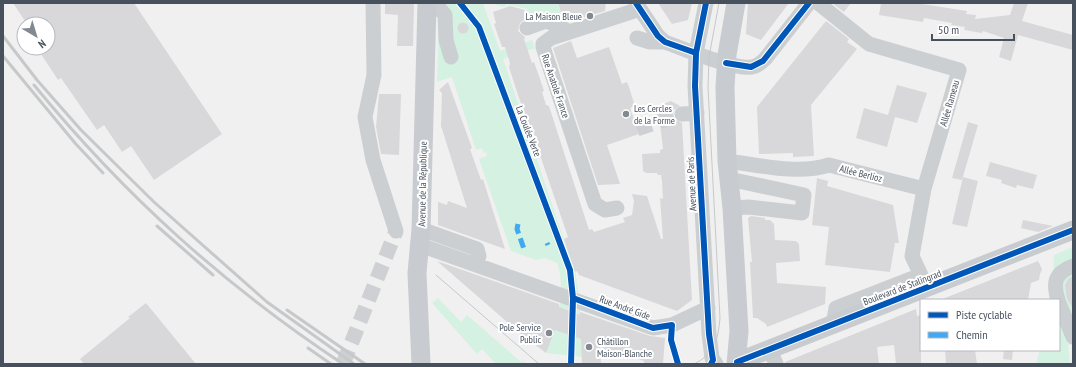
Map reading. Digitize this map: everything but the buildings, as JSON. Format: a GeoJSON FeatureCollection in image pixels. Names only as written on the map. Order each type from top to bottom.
{"type":"FeatureCollection","features":[{"type":"Feature","properties":{"kind":"main road"},"geometry":{"type":"LineString","coordinates":[[735,364],[740,331],[728,170],[726,63],[736,3]]}},
{"type":"Feature","properties":{"kind":"main road","name":"Avenue de la République"},"geometry":{"type":"LineString","coordinates":[[422,364],[417,273],[420,237],[427,5]]}},
{"type":"Feature","properties":{"kind":"main road","name":"Boulevard de Stalingrad"},"geometry":{"type":"LineString","coordinates":[[735,364],[773,357],[833,325],[924,282],[1073,230]]}},
{"type":"Feature","properties":{"kind":"street"},"geometry":{"type":"LineString","coordinates":[[373,3],[374,75],[366,117],[372,160],[396,231]]}},
{"type":"Feature","properties":{"kind":"street","name":"Avenue de Paris"},"geometry":{"type":"LineString","coordinates":[[706,3],[696,53],[689,114],[711,352],[716,364]]}},
{"type":"Feature","properties":{"kind":"street"},"geometry":{"type":"LineString","coordinates":[[637,38],[650,42],[665,42],[726,63],[751,67],[763,61],[809,3]]}},
{"type":"Feature","properties":{"kind":"street","name":"Allée Rameau"},"geometry":{"type":"LineString","coordinates":[[818,3],[869,44],[959,70],[924,189],[912,256],[924,282]]}},
{"type":"Feature","properties":{"kind":"street"},"geometry":{"type":"LineString","coordinates":[[427,5],[439,8],[445,14],[446,40],[451,57]]}},
{"type":"Feature","properties":{"kind":"street"},"geometry":{"type":"LineString","coordinates":[[638,6],[658,36],[665,42]]}},
{"type":"Feature","properties":{"kind":"street","name":"Rue Anatole France"},"geometry":{"type":"LineString","coordinates":[[617,208],[605,210],[595,204],[543,47],[546,40],[638,6]]}},
{"type":"Feature","properties":{"kind":"street"},"geometry":{"type":"LineString","coordinates":[[528,28],[546,21],[569,32]]}},
{"type":"Feature","properties":{"kind":"street","name":"Allée Berlioz"},"geometry":{"type":"LineString","coordinates":[[728,170],[819,168],[829,165],[924,189]]}},
{"type":"Feature","properties":{"kind":"street"},"geometry":{"type":"LineString","coordinates":[[728,170],[804,195],[802,213],[748,207],[732,208]]}},
{"type":"Feature","properties":{"kind":"street","name":"Rue André Gide"},"geometry":{"type":"LineString","coordinates":[[420,237],[477,249],[479,256],[476,265],[653,328],[672,325],[708,308]]}},
{"type":"Feature","properties":{"kind":"street"},"geometry":{"type":"LineString","coordinates":[[1058,299],[1054,286],[1055,281],[1065,269],[1073,266]]}},
{"type":"Feature","properties":{"kind":"street"},"geometry":{"type":"LineString","coordinates":[[1060,306],[1073,338]]}},
{"type":"Feature","properties":{"kind":"green space"},"geometry":{"type":"Polygon","coordinates":[[[439,3],[483,3],[500,51],[532,40],[535,48],[503,59],[576,275],[580,307],[582,357],[546,353],[557,320],[561,296],[560,273],[557,263],[545,258],[536,260],[511,251],[479,159],[487,156],[486,152],[484,153],[482,148],[476,150],[452,77],[437,82],[439,16],[448,40],[449,7],[439,3]]]}},
{"type":"Feature","properties":{"kind":"green space"},"geometry":{"type":"Polygon","coordinates":[[[490,3],[557,3],[561,12],[576,17],[563,23],[526,13],[527,9],[507,4],[504,7],[490,3]]]}},
{"type":"Feature","properties":{"kind":"green space"},"geometry":{"type":"Polygon","coordinates":[[[1073,247],[1073,343],[1068,345],[1070,364],[1036,364],[1040,351],[1060,351],[1060,299],[1058,299],[1053,291],[1054,255],[1073,247]]]}},
{"type":"Feature","properties":{"kind":"green space"},"geometry":{"type":"Polygon","coordinates":[[[438,298],[461,322],[467,315],[522,363],[523,361],[527,364],[496,364],[482,349],[477,354],[432,303],[438,298]]]}},
{"type":"Feature","properties":{"kind":"tunnel"},"geometry":{"type":"LineString","coordinates":[[637,129],[682,114]]}},
{"type":"Feature","properties":{"kind":"tunnel"},"geometry":{"type":"LineString","coordinates":[[343,364],[396,231]]}},
{"type":"Feature","properties":{"kind":"tram line"},"geometry":{"type":"LineString","coordinates":[[694,364],[707,356],[711,351],[718,333],[720,318],[708,87],[709,57],[719,3]]}},
{"type":"Feature","properties":{"kind":"tram line"},"geometry":{"type":"LineString","coordinates":[[436,275],[539,364]]}},
{"type":"Feature","properties":{"kind":"railway"},"geometry":{"type":"LineString","coordinates":[[3,36],[37,80],[81,130],[154,202],[267,302],[354,364]]}},
{"type":"Feature","properties":{"kind":"railway"},"geometry":{"type":"LineString","coordinates":[[3,56],[75,143],[103,173]]}},
{"type":"Feature","properties":{"kind":"railway"},"geometry":{"type":"LineString","coordinates":[[34,85],[104,164],[140,201],[178,236],[257,303],[343,364]]}},
{"type":"Feature","properties":{"kind":"railway"},"geometry":{"type":"LineString","coordinates":[[157,226],[213,275]]}},
{"type":"Feature","properties":{"kind":"railway"},"geometry":{"type":"LineString","coordinates":[[287,310],[365,364]]}},
{"type":"Feature","properties":{"kind":"railway"},"geometry":{"type":"LineString","coordinates":[[308,348],[331,364]]}},
{"type":"Feature","properties":{"kind":"marked path"},"geometry":{"type":"LineString","coordinates":[[518,224],[517,229],[524,249]]}},
{"type":"Feature","properties":{"kind":"cycle path","name":"La Coulée Verte"},"geometry":{"type":"LineString","coordinates":[[460,3],[479,27],[570,270],[573,298],[571,364]]}},
{"type":"Feature","properties":{"kind":"cycle path"},"geometry":{"type":"LineString","coordinates":[[636,3],[658,36],[665,42],[696,53]]}},
{"type":"Feature","properties":{"kind":"cycle path"},"geometry":{"type":"LineString","coordinates":[[706,3],[696,53],[695,86],[709,334],[713,360],[711,364]]}},
{"type":"Feature","properties":{"kind":"cycle path"},"geometry":{"type":"LineString","coordinates":[[726,63],[751,67],[763,61],[809,3]]}},
{"type":"Feature","properties":{"kind":"cycle path"},"geometry":{"type":"LineString","coordinates":[[737,362],[1073,230]]}},
{"type":"Feature","properties":{"kind":"cycle path"},"geometry":{"type":"LineString","coordinates":[[573,298],[653,328],[672,325],[671,340],[678,364]]}},
{"type":"Feature","properties":{"kind":"place","name":"La Maison Bleue"},"geometry":{"type":"Point","coordinates":[590,16]}},
{"type":"Feature","properties":{"kind":"place","name":"Les Cercles de la Forme"},"geometry":{"type":"Point","coordinates":[626,114]}},
{"type":"Feature","properties":{"kind":"place","name":"Pole Service Public"},"geometry":{"type":"Point","coordinates":[549,333]}},
{"type":"Feature","properties":{"kind":"place","name":"Châtillon Maison-Blanche"},"geometry":{"type":"Point","coordinates":[589,347]}}]}
